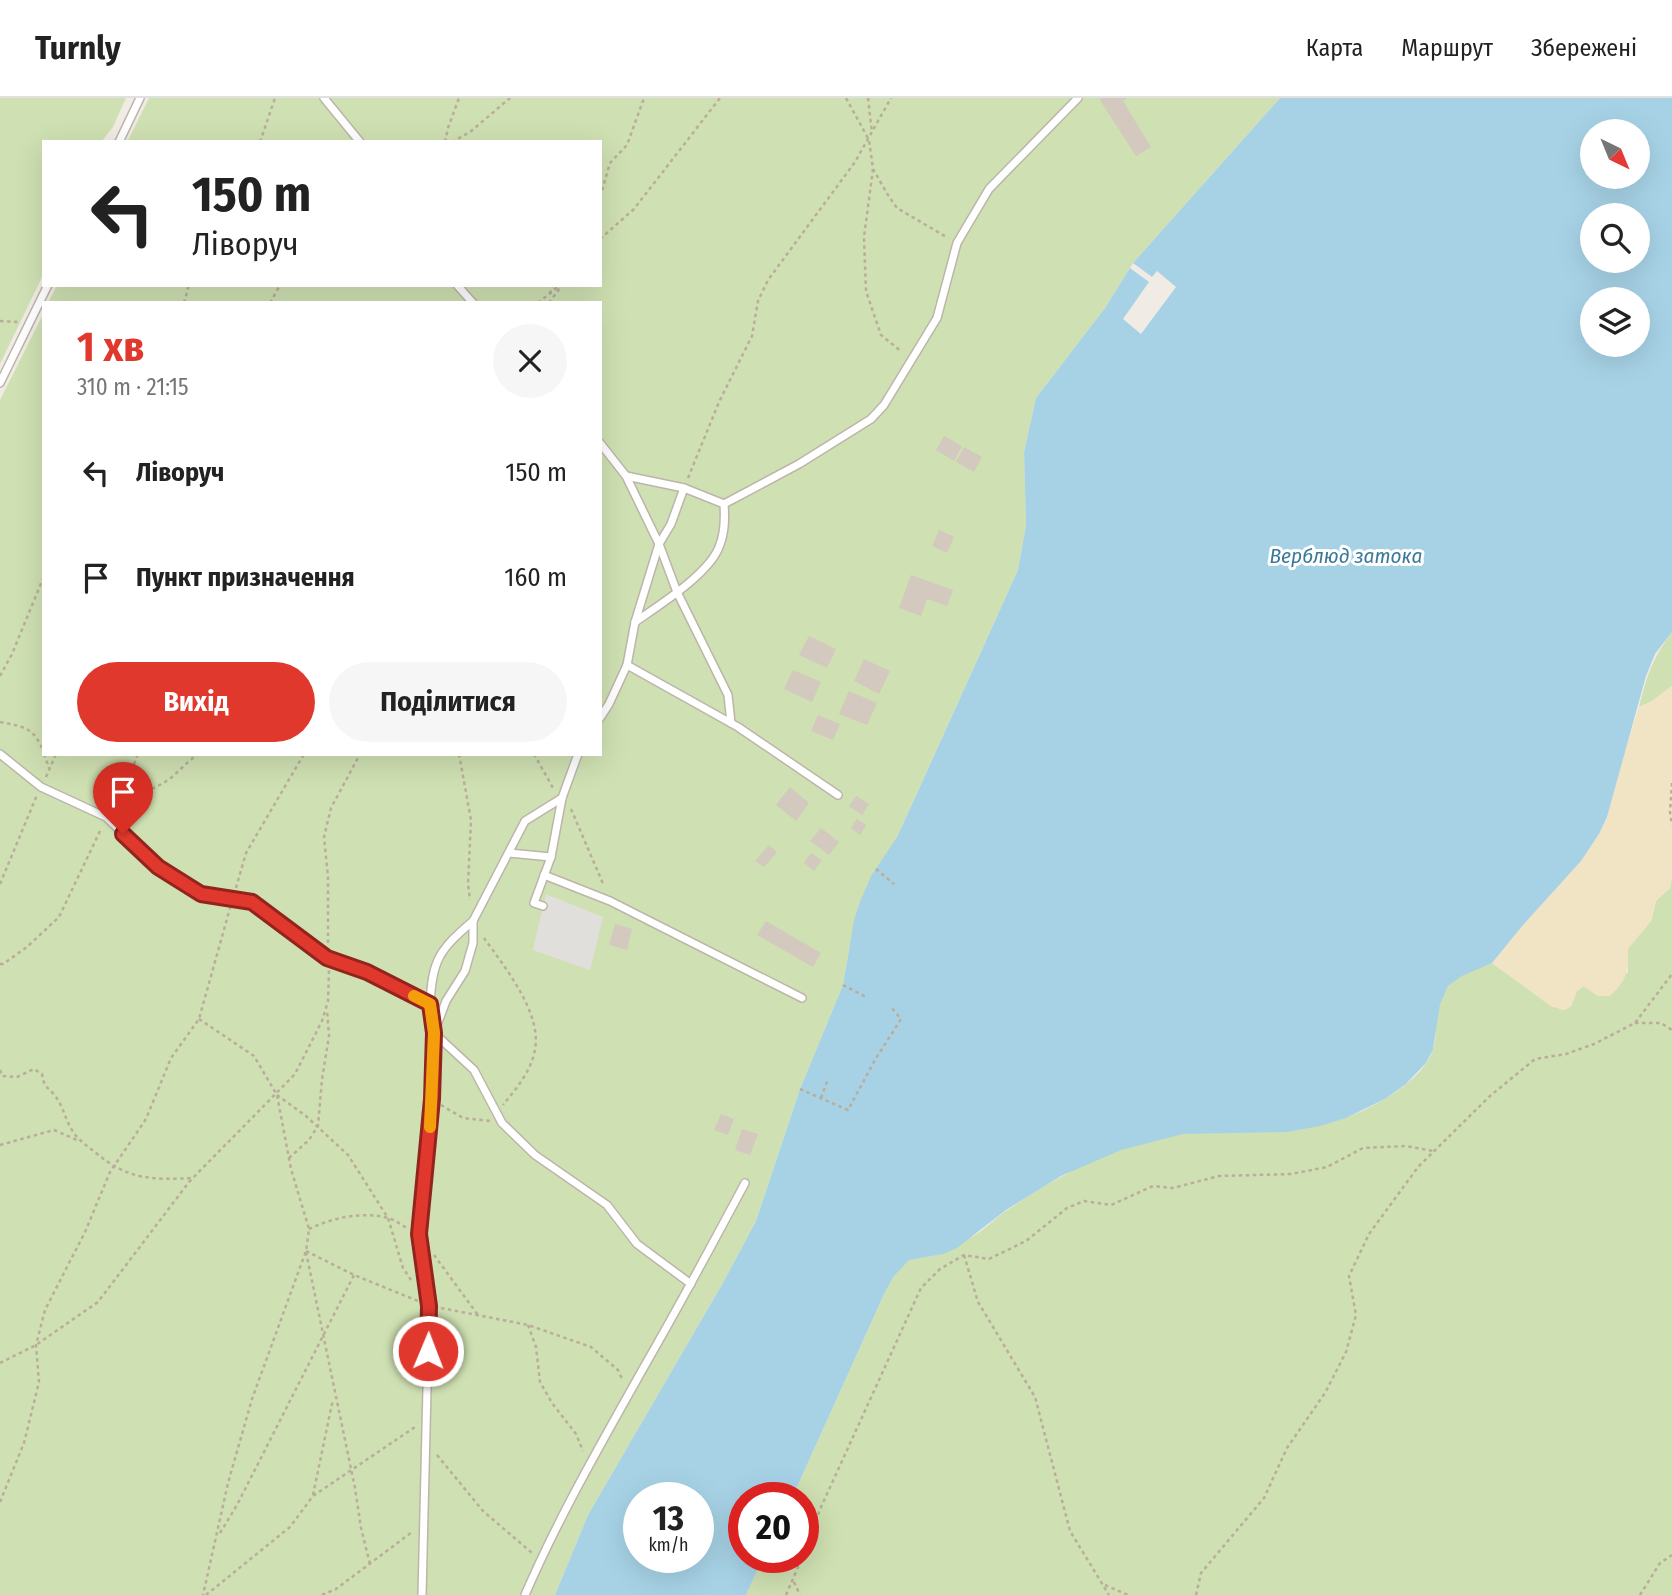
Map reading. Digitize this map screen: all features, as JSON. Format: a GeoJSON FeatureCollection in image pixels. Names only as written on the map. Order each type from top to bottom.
{"type":"FeatureCollection","features":[{"type":"Feature","properties":{"kind":"lane"},"geometry":{"type":"LineString","coordinates":[[120,140],[141,98]]}},
{"type":"Feature","properties":{"kind":"lane"},"geometry":{"type":"LineString","coordinates":[[324,98],[358,140]]}},
{"type":"Feature","properties":{"kind":"lane"},"geometry":{"type":"LineString","coordinates":[[626,476],[684,488],[724,504],[799,464],[871,419],[884,405],[937,318],[957,243],[989,189],[1078,98]]}},
{"type":"Feature","properties":{"kind":"lane"},"geometry":{"type":"LineString","coordinates":[[0,383],[47,287]]}},
{"type":"Feature","properties":{"kind":"lane"},"geometry":{"type":"LineString","coordinates":[[459,287],[471,301]]}},
{"type":"Feature","properties":{"kind":"lane"},"geometry":{"type":"LineString","coordinates":[[602,446],[626,476],[659,544],[677,592],[729,695],[731,723]]}},
{"type":"Feature","properties":{"kind":"lane"},"geometry":{"type":"LineString","coordinates":[[602,715],[627,664],[635,622],[659,544],[671,524],[684,488]]}},
{"type":"Feature","properties":{"kind":"lane"},"geometry":{"type":"LineString","coordinates":[[635,622],[698,574],[719,549],[725,521],[724,504]]}},
{"type":"Feature","properties":{"kind":"lane"},"geometry":{"type":"LineString","coordinates":[[627,664],[731,723],[838,796]]}},
{"type":"Feature","properties":{"kind":"lane"},"geometry":{"type":"LineString","coordinates":[[0,754],[41,787],[106,817],[158,867],[201,894],[252,902],[327,958],[367,972],[430,1004]]}},
{"type":"Feature","properties":{"kind":"lane"},"geometry":{"type":"LineString","coordinates":[[543,906],[534,904],[551,857],[562,797],[577,756]]}},
{"type":"Feature","properties":{"kind":"lane"},"geometry":{"type":"LineString","coordinates":[[422,1595],[429,1306],[419,1234],[432,1099],[434,1033],[430,1004],[431,977],[438,956],[473,921],[525,821],[562,797]]}},
{"type":"Feature","properties":{"kind":"lane"},"geometry":{"type":"LineString","coordinates":[[509,853],[551,857]]}},
{"type":"Feature","properties":{"kind":"lane"},"geometry":{"type":"LineString","coordinates":[[544,875],[610,901],[802,998]]}},
{"type":"Feature","properties":{"kind":"lane"},"geometry":{"type":"LineString","coordinates":[[434,1033],[446,1001],[465,971],[473,943],[473,921]]}},
{"type":"Feature","properties":{"kind":"lane"},"geometry":{"type":"LineString","coordinates":[[434,1033],[474,1070],[502,1123],[535,1155],[607,1205],[637,1244],[691,1284]]}},
{"type":"Feature","properties":{"kind":"lane"},"geometry":{"type":"LineString","coordinates":[[525,1595],[540,1559],[587,1467],[745,1183]]}},
{"type":"Feature","properties":{"kind":"path"},"geometry":{"type":"LineString","coordinates":[[261,140],[275,98]]}},
{"type":"Feature","properties":{"kind":"path"},"geometry":{"type":"LineString","coordinates":[[445,140],[459,98]]}},
{"type":"Feature","properties":{"kind":"path"},"geometry":{"type":"LineString","coordinates":[[456,140],[470,132],[510,98]]}},
{"type":"Feature","properties":{"kind":"path"},"geometry":{"type":"LineString","coordinates":[[602,190],[610,163],[627,145],[644,98]]}},
{"type":"Feature","properties":{"kind":"path"},"geometry":{"type":"LineString","coordinates":[[602,237],[634,209],[720,98]]}},
{"type":"Feature","properties":{"kind":"path"},"geometry":{"type":"LineString","coordinates":[[846,98],[869,140],[873,169],[864,237],[866,291],[881,335],[911,360]]}},
{"type":"Feature","properties":{"kind":"path"},"geometry":{"type":"LineString","coordinates":[[868,98],[872,133]]}},
{"type":"Feature","properties":{"kind":"path"},"geometry":{"type":"LineString","coordinates":[[684,488],[719,402],[752,336],[758,301],[768,280],[855,162],[891,98]]}},
{"type":"Feature","properties":{"kind":"path"},"geometry":{"type":"LineString","coordinates":[[873,169],[897,208],[957,243]]}},
{"type":"Feature","properties":{"kind":"path"},"geometry":{"type":"LineString","coordinates":[[550,294],[552,287]]}},
{"type":"Feature","properties":{"kind":"path"},"geometry":{"type":"LineString","coordinates":[[541,301],[559,287]]}},
{"type":"Feature","properties":{"kind":"path"},"geometry":{"type":"LineString","coordinates":[[0,321],[30,323]]}},
{"type":"Feature","properties":{"kind":"path"},"geometry":{"type":"LineString","coordinates":[[0,676],[42,581]]}},
{"type":"Feature","properties":{"kind":"path"},"geometry":{"type":"LineString","coordinates":[[0,722],[27,728],[38,738],[42,748]]}},
{"type":"Feature","properties":{"kind":"path"},"geometry":{"type":"LineString","coordinates":[[45,756],[50,768]]}},
{"type":"Feature","properties":{"kind":"path"},"geometry":{"type":"LineString","coordinates":[[0,884],[55,756]]}},
{"type":"Feature","properties":{"kind":"path"},"geometry":{"type":"LineString","coordinates":[[0,964],[27,947],[59,917],[106,817],[119,801],[137,756]]}},
{"type":"Feature","properties":{"kind":"path"},"geometry":{"type":"LineString","coordinates":[[119,801],[170,779],[196,756]]}},
{"type":"Feature","properties":{"kind":"path"},"geometry":{"type":"LineString","coordinates":[[0,1503],[24,1443],[39,1382],[36,1345],[45,1310],[85,1232],[113,1168],[146,1119],[171,1058],[199,1019],[246,853],[303,756]]}},
{"type":"Feature","properties":{"kind":"path"},"geometry":{"type":"LineString","coordinates":[[289,1158],[309,1140],[318,1126],[329,1037],[328,877],[324,837],[331,808],[359,756]]}},
{"type":"Feature","properties":{"kind":"path"},"geometry":{"type":"LineString","coordinates":[[459,756],[471,820],[468,884],[473,921],[531,1013],[536,1048],[522,1080],[497,1113]]}},
{"type":"Feature","properties":{"kind":"path"},"geometry":{"type":"LineString","coordinates":[[535,756],[551,784],[573,812],[610,901]]}},
{"type":"Feature","properties":{"kind":"path"},"geometry":{"type":"LineString","coordinates":[[1672,783],[1672,825]]}},
{"type":"Feature","properties":{"kind":"path"},"geometry":{"type":"LineString","coordinates":[[876,869],[894,884]]}},
{"type":"Feature","properties":{"kind":"path"},"geometry":{"type":"LineString","coordinates":[[1196,1595],[1201,1573],[1264,1498],[1287,1447],[1325,1393],[1346,1352],[1356,1315],[1349,1276],[1369,1234],[1418,1167],[1490,1096],[1535,1059],[1566,1054],[1594,1044],[1634,1023],[1672,974]]}},
{"type":"Feature","properties":{"kind":"path"},"geometry":{"type":"LineString","coordinates":[[843,985],[869,998]]}},
{"type":"Feature","properties":{"kind":"path"},"geometry":{"type":"LineString","coordinates":[[0,1363],[36,1345],[97,1302],[193,1178],[295,1074],[327,1007]]}},
{"type":"Feature","properties":{"kind":"path"},"geometry":{"type":"LineString","coordinates":[[800,1089],[848,1110],[901,1019],[891,1007]]}},
{"type":"Feature","properties":{"kind":"path"},"geometry":{"type":"LineString","coordinates":[[199,1019],[254,1056],[277,1095],[289,1158],[309,1229],[306,1251],[252,1399],[228,1483],[204,1595]]}},
{"type":"Feature","properties":{"kind":"path"},"geometry":{"type":"LineString","coordinates":[[1634,1023],[1661,1023],[1672,1030]]}},
{"type":"Feature","properties":{"kind":"path"},"geometry":{"type":"LineString","coordinates":[[0,1070],[2,1076],[17,1077],[34,1069],[42,1074],[43,1085],[58,1099],[80,1141],[113,1168],[140,1177],[193,1178]]}},
{"type":"Feature","properties":{"kind":"path"},"geometry":{"type":"LineString","coordinates":[[821,1098],[828,1079]]}},
{"type":"Feature","properties":{"kind":"path"},"geometry":{"type":"LineString","coordinates":[[277,1095],[318,1126],[348,1154],[388,1218],[403,1268],[416,1287]]}},
{"type":"Feature","properties":{"kind":"path"},"geometry":{"type":"LineString","coordinates":[[432,1099],[463,1118],[502,1123]]}},
{"type":"Feature","properties":{"kind":"path"},"geometry":{"type":"LineString","coordinates":[[0,1144],[54,1130],[80,1141]]}},
{"type":"Feature","properties":{"kind":"path"},"geometry":{"type":"LineString","coordinates":[[819,1512],[921,1288],[940,1269],[964,1255],[989,1259],[1026,1241],[1067,1208],[1084,1201],[1111,1205],[1153,1186],[1173,1188],[1219,1176],[1291,1174],[1327,1167],[1363,1148],[1406,1146],[1433,1151]]}},
{"type":"Feature","properties":{"kind":"path"},"geometry":{"type":"LineString","coordinates":[[309,1229],[328,1220],[353,1216],[388,1218],[419,1234]]}},
{"type":"Feature","properties":{"kind":"path"},"geometry":{"type":"LineString","coordinates":[[306,1251],[354,1275],[429,1306],[528,1325],[591,1347],[618,1370],[629,1394]]}},
{"type":"Feature","properties":{"kind":"path"},"geometry":{"type":"LineString","coordinates":[[306,1251],[370,1563]]}},
{"type":"Feature","properties":{"kind":"path"},"geometry":{"type":"LineString","coordinates":[[432,1253],[478,1314]]}},
{"type":"Feature","properties":{"kind":"path"},"geometry":{"type":"LineString","coordinates":[[964,1255],[978,1302],[1035,1397],[1070,1531],[1109,1595]]}},
{"type":"Feature","properties":{"kind":"path"},"geometry":{"type":"LineString","coordinates":[[217,1537],[237,1505],[354,1275]]}},
{"type":"Feature","properties":{"kind":"path"},"geometry":{"type":"LineString","coordinates":[[528,1325],[536,1347],[540,1382],[576,1434],[587,1467]]}},
{"type":"Feature","properties":{"kind":"path"},"geometry":{"type":"LineString","coordinates":[[313,1496],[334,1395]]}},
{"type":"Feature","properties":{"kind":"path"},"geometry":{"type":"LineString","coordinates":[[204,1595],[290,1527],[313,1496],[427,1419]]}},
{"type":"Feature","properties":{"kind":"path"},"geometry":{"type":"LineString","coordinates":[[426,1441],[483,1511],[540,1559]]}},
{"type":"Feature","properties":{"kind":"path"},"geometry":{"type":"LineString","coordinates":[[322,1595],[336,1589],[424,1524]]}},
{"type":"Feature","properties":{"kind":"path"},"geometry":{"type":"LineString","coordinates":[[1640,1595],[1660,1563],[1672,1555]]}},
{"type":"Feature","properties":{"kind":"path"},"geometry":{"type":"LineString","coordinates":[[786,1595],[796,1573]]}},
{"type":"Feature","properties":{"kind":"path"},"geometry":{"type":"LineString","coordinates":[[793,1581],[800,1595]]}},
{"type":"Feature","properties":{"kind":"path"},"geometry":{"type":"LineString","coordinates":[[1104,1585],[1128,1595]]}},
{"type":"Feature","properties":{"kind":"green space"},"geometry":{"type":"Polygon","coordinates":[[[0,98],[126,98],[113,127],[103,140],[42,140],[42,277],[0,364],[0,98]]]}},
{"type":"Feature","properties":{"kind":"green space"},"geometry":{"type":"Polygon","coordinates":[[[149,98],[1280,98],[1133,263],[1105,308],[1036,398],[1024,452],[1026,525],[1018,570],[849,949],[843,985],[800,1089],[756,1221],[588,1515],[555,1595],[0,1595],[0,400],[42,316],[42,756],[602,756],[602,301],[49,301],[56,287],[602,287],[602,140],[128,140],[149,98]]]}},
{"type":"Feature","properties":{"kind":"green space"},"geometry":{"type":"Polygon","coordinates":[[[1672,632],[1672,686],[1639,707],[1651,668],[1672,632]]]}},
{"type":"Feature","properties":{"kind":"green space"},"geometry":{"type":"Polygon","coordinates":[[[1672,878],[1672,1595],[746,1595],[756,1573],[819,1573],[819,1482],[799,1482],[885,1292],[897,1272],[910,1259],[932,1256],[954,1247],[1048,1184],[1092,1161],[1138,1144],[1184,1134],[1282,1130],[1321,1125],[1342,1119],[1381,1101],[1407,1083],[1427,1062],[1436,1035],[1439,1002],[1446,988],[1456,979],[1492,963],[1551,1006],[1564,1010],[1571,1006],[1577,991],[1584,986],[1598,996],[1628,972],[1627,949],[1651,921],[1656,901],[1670,888],[1672,878]]]}},
{"type":"Feature","properties":{"kind":"sand"},"geometry":{"type":"Polygon","coordinates":[[[1672,686],[1670,888],[1656,901],[1651,921],[1628,949],[1625,975],[1610,996],[1598,996],[1583,986],[1577,991],[1571,1006],[1565,1010],[1551,1006],[1492,963],[1581,861],[1599,834],[1607,817],[1639,707],[1672,686]]]}},
{"type":"Feature","properties":{"kind":"shaded area"},"geometry":{"type":"Polygon","coordinates":[[[546,894],[603,917],[590,970],[533,950],[546,894]]]}},
{"type":"Feature","properties":{"kind":"water","name":"Верблюд затока"},"geometry":{"type":"Polygon","coordinates":[[[1280,98],[1672,98],[1672,632],[1655,654],[1646,676],[1607,817],[1581,861],[1492,963],[1462,976],[1448,986],[1440,1004],[1433,1050],[1426,1063],[1406,1084],[1385,1099],[1346,1118],[1320,1126],[1287,1132],[1183,1134],[1121,1150],[1061,1176],[1006,1210],[957,1248],[943,1254],[909,1260],[894,1276],[885,1292],[799,1482],[728,1482],[728,1573],[756,1573],[746,1595],[555,1595],[588,1515],[756,1221],[800,1089],[843,985],[854,920],[860,902],[871,876],[897,837],[1018,570],[1026,525],[1024,452],[1036,398],[1105,308],[1133,263],[1280,98]]]}},
{"type":"Feature","properties":{"kind":"pier"},"geometry":{"type":"Polygon","coordinates":[[[1133,263],[1152,277],[1157,271],[1176,287],[1141,334],[1123,319],[1149,282],[1130,268],[1133,263]]]}},
{"type":"Feature","properties":{"kind":"building"},"geometry":{"type":"Polygon","coordinates":[[[1101,98],[1127,98],[1123,101],[1151,147],[1136,156],[1101,98]]]}},
{"type":"Feature","properties":{"kind":"building"},"geometry":{"type":"Polygon","coordinates":[[[944,436],[962,446],[954,461],[936,450],[944,436]]]}},
{"type":"Feature","properties":{"kind":"building"},"geometry":{"type":"Polygon","coordinates":[[[964,447],[982,457],[974,472],[956,462],[964,447]]]}},
{"type":"Feature","properties":{"kind":"building"},"geometry":{"type":"Polygon","coordinates":[[[939,530],[954,537],[947,553],[932,546],[939,530]]]}},
{"type":"Feature","properties":{"kind":"building"},"geometry":{"type":"Polygon","coordinates":[[[911,575],[953,590],[947,606],[927,599],[921,616],[899,608],[911,575]]]}},
{"type":"Feature","properties":{"kind":"building"},"geometry":{"type":"Polygon","coordinates":[[[809,636],[836,649],[827,668],[799,655],[809,636]]]}},
{"type":"Feature","properties":{"kind":"building"},"geometry":{"type":"Polygon","coordinates":[[[864,659],[890,671],[879,694],[854,681],[864,659]]]}},
{"type":"Feature","properties":{"kind":"building"},"geometry":{"type":"Polygon","coordinates":[[[793,670],[821,682],[812,702],[784,689],[793,670]]]}},
{"type":"Feature","properties":{"kind":"building"},"geometry":{"type":"Polygon","coordinates":[[[849,691],[877,703],[867,725],[839,714],[849,691]]]}},
{"type":"Feature","properties":{"kind":"building"},"geometry":{"type":"Polygon","coordinates":[[[818,715],[840,724],[833,740],[811,731],[818,715]]]}},
{"type":"Feature","properties":{"kind":"building"},"geometry":{"type":"Polygon","coordinates":[[[790,787],[809,803],[796,821],[776,805],[790,787]]]}},
{"type":"Feature","properties":{"kind":"building"},"geometry":{"type":"Polygon","coordinates":[[[856,796],[869,804],[862,815],[849,806],[856,796]]]}},
{"type":"Feature","properties":{"kind":"building"},"geometry":{"type":"Polygon","coordinates":[[[857,819],[866,825],[860,835],[851,828],[857,819]]]}},
{"type":"Feature","properties":{"kind":"building"},"geometry":{"type":"Polygon","coordinates":[[[821,828],[839,842],[829,855],[810,841],[821,828]]]}},
{"type":"Feature","properties":{"kind":"building"},"geometry":{"type":"Polygon","coordinates":[[[769,845],[777,852],[764,867],[755,861],[769,845]]]}},
{"type":"Feature","properties":{"kind":"building"},"geometry":{"type":"Polygon","coordinates":[[[811,853],[822,860],[814,871],[804,863],[811,853]]]}},
{"type":"Feature","properties":{"kind":"building"},"geometry":{"type":"Polygon","coordinates":[[[766,921],[821,953],[813,967],[757,935],[766,921]]]}},
{"type":"Feature","properties":{"kind":"building"},"geometry":{"type":"Polygon","coordinates":[[[615,924],[632,929],[627,950],[609,945],[615,924]]]}},
{"type":"Feature","properties":{"kind":"building"},"geometry":{"type":"Polygon","coordinates":[[[721,1114],[734,1119],[728,1135],[714,1130],[721,1114]]]}},
{"type":"Feature","properties":{"kind":"building"},"geometry":{"type":"Polygon","coordinates":[[[742,1129],[758,1134],[750,1155],[735,1150],[742,1129]]]}},
{"type":"Feature","properties":{"kind":"slow traffic"},"geometry":{"type":"LineString","coordinates":[[414,996],[430,1004],[434,1033],[430,1127]]}},
{"type":"Feature","properties":{"kind":"route"},"geometry":{"type":"LineString","coordinates":[[123,834],[158,867],[201,894],[252,902],[327,958],[367,972],[430,1004],[434,1033],[432,1099],[419,1234],[429,1306],[428,1351]]}}]}
